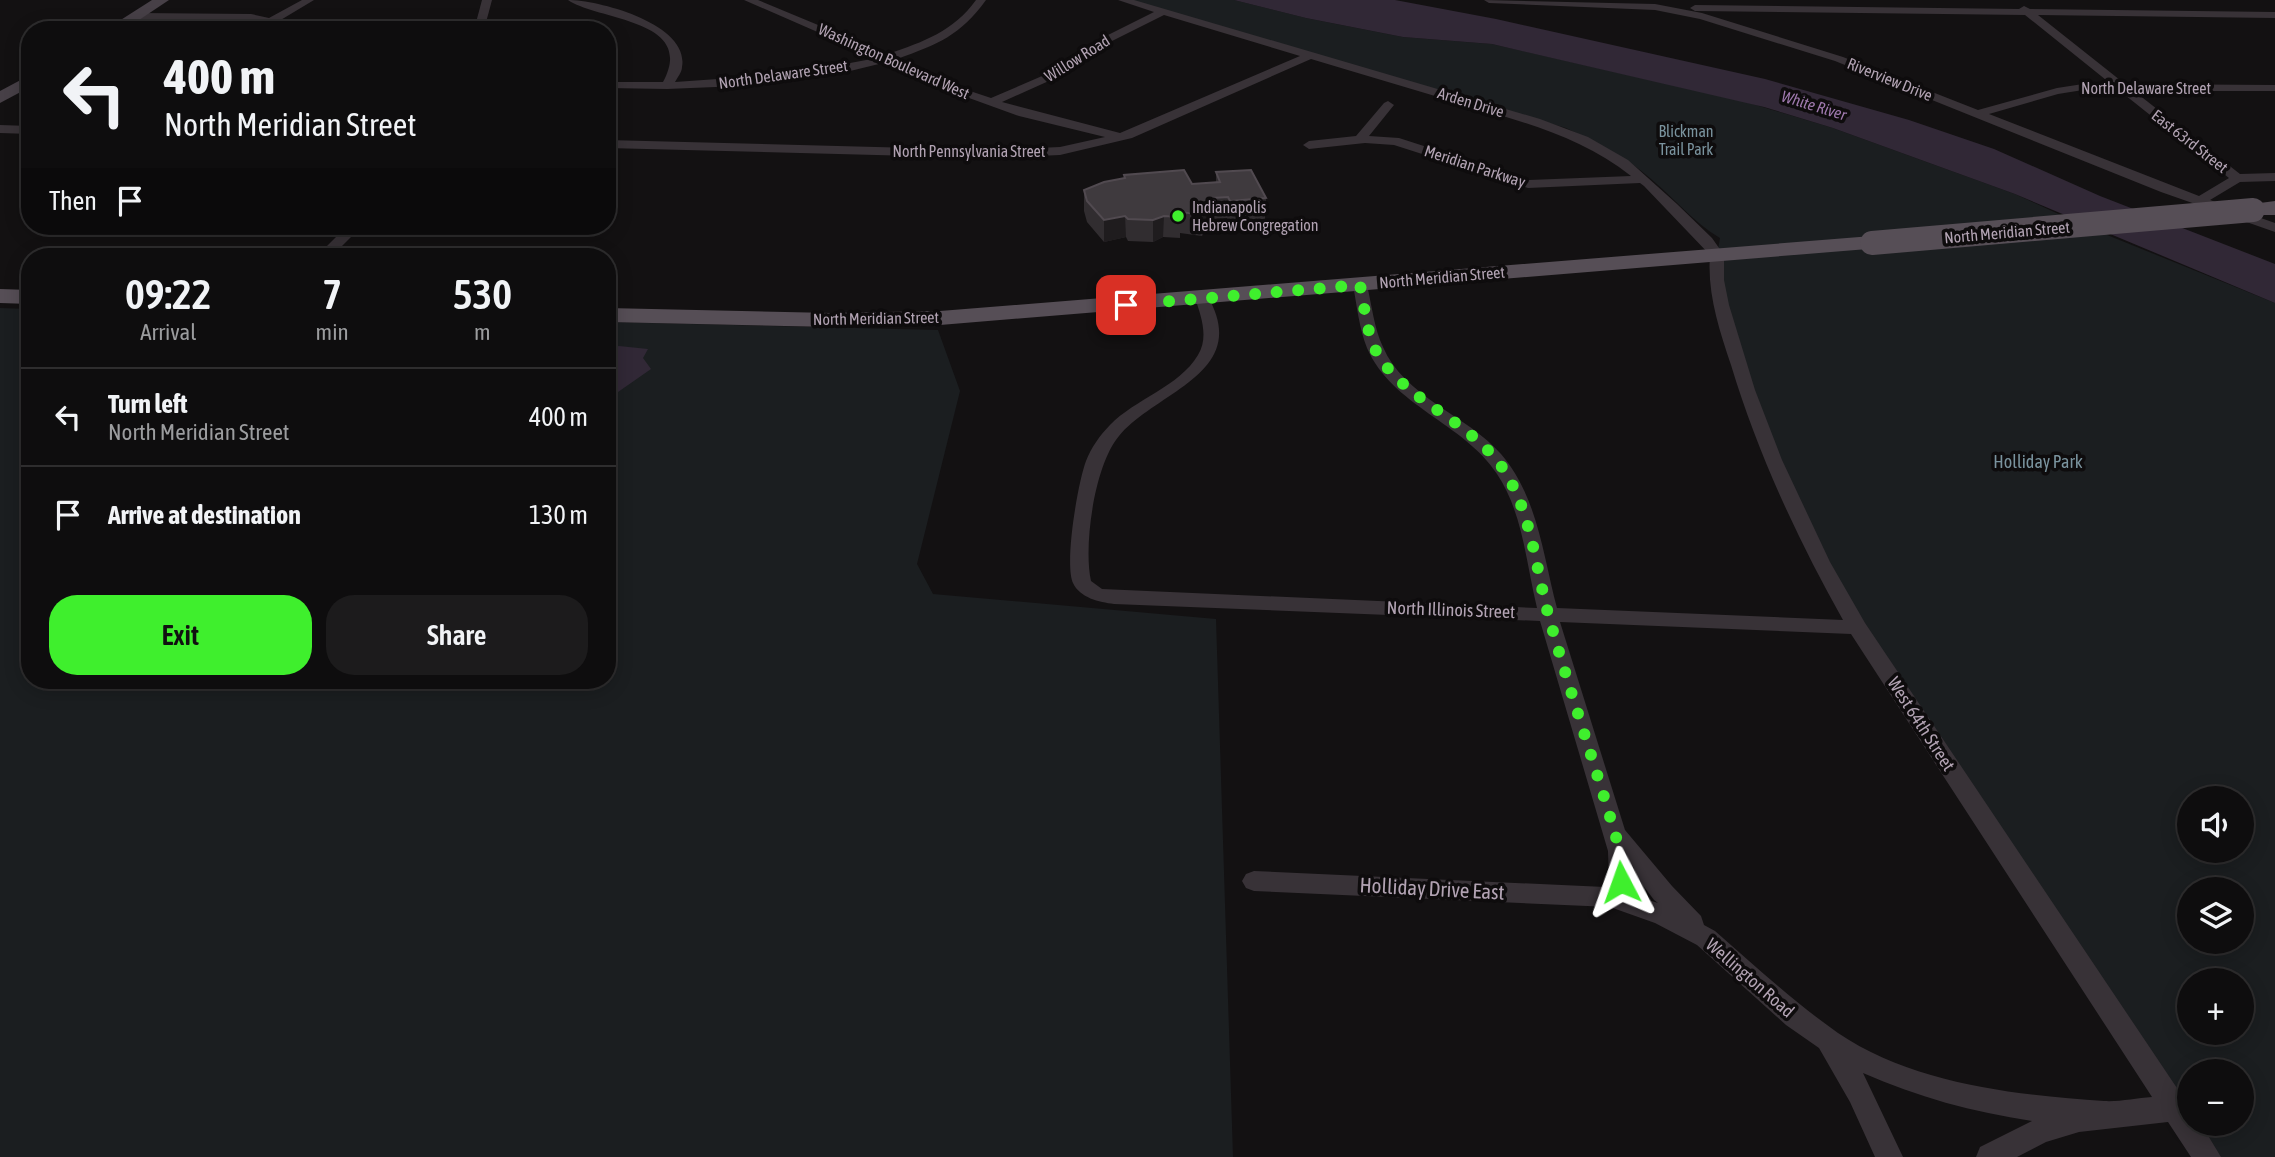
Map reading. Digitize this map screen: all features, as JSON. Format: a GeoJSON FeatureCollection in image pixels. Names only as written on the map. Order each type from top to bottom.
{"type":"FeatureCollection","features":[{"type":"Feature","properties":{"kind":"main road"},"geometry":{"type":"LineString","coordinates":[[128,21],[162,0]]}},
{"type":"Feature","properties":{"kind":"main road"},"geometry":{"type":"LineString","coordinates":[[0,98],[21,85]]}},
{"type":"Feature","properties":{"kind":"main road","name":"North Meridian Street"},"geometry":{"type":"LineString","coordinates":[[616,315],[900,319],[1035,312],[2264,209]]}},
{"type":"Feature","properties":{"kind":"main road"},"geometry":{"type":"LineString","coordinates":[[0,296],[21,297]]}},
{"type":"Feature","properties":{"kind":"street"},"geometry":{"type":"LineString","coordinates":[[136,16],[244,17],[271,21],[309,0]]}},
{"type":"Feature","properties":{"kind":"street"},"geometry":{"type":"LineString","coordinates":[[481,21],[487,0]]}},
{"type":"Feature","properties":{"kind":"street"},"geometry":{"type":"LineString","coordinates":[[573,0],[632,19],[671,41],[677,52],[678,63],[667,86]]}},
{"type":"Feature","properties":{"kind":"street","name":"Washington Boulevard West"},"geometry":{"type":"LineString","coordinates":[[749,0],[777,4],[883,58],[951,88],[991,102],[1122,137]]}},
{"type":"Feature","properties":{"kind":"street","name":"North Delaware Street"},"geometry":{"type":"LineString","coordinates":[[616,85],[667,86],[782,77],[883,58],[947,34],[967,20],[981,0]]}},
{"type":"Feature","properties":{"kind":"street","name":"Arden Drive"},"geometry":{"type":"LineString","coordinates":[[1124,0],[1560,130],[1609,154],[1642,178],[1707,241],[1717,255]]}},
{"type":"Feature","properties":{"kind":"street","name":"Riverview Drive"},"geometry":{"type":"LineString","coordinates":[[1489,0],[1643,6],[1674,9],[1707,18],[1833,57],[2275,228]]}},
{"type":"Feature","properties":{"kind":"street","name":"East 63rd Street"},"geometry":{"type":"LineString","coordinates":[[2012,0],[2237,178]]}},
{"type":"Feature","properties":{"kind":"street"},"geometry":{"type":"LineString","coordinates":[[1697,4],[1707,18]]}},
{"type":"Feature","properties":{"kind":"street"},"geometry":{"type":"LineString","coordinates":[[1643,6],[1697,4],[2275,15]]}},
{"type":"Feature","properties":{"kind":"street","name":"Willow Road"},"geometry":{"type":"LineString","coordinates":[[991,102],[1067,69],[1116,34],[1163,12]]}},
{"type":"Feature","properties":{"kind":"street","name":"Arden Drive"},"geometry":{"type":"LineString","coordinates":[[1187,20],[1292,63]]}},
{"type":"Feature","properties":{"kind":"street","name":"North Pennsylvania Street"},"geometry":{"type":"LineString","coordinates":[[616,144],[1014,154],[1076,149],[1122,137],[1311,55]]}},
{"type":"Feature","properties":{"kind":"street","name":"North Delaware Street"},"geometry":{"type":"LineString","coordinates":[[1978,114],[2067,89],[2120,86],[2275,88]]}},
{"type":"Feature","properties":{"kind":"street"},"geometry":{"type":"LineString","coordinates":[[1360,139],[1388,105]]}},
{"type":"Feature","properties":{"kind":"street"},"geometry":{"type":"LineString","coordinates":[[0,129],[21,130]]}},
{"type":"Feature","properties":{"kind":"street","name":"Meridian Parkway"},"geometry":{"type":"LineString","coordinates":[[1309,145],[1360,139],[1405,144],[1524,183],[1642,178]]}},
{"type":"Feature","properties":{"kind":"street"},"geometry":{"type":"LineString","coordinates":[[2200,201],[2237,178],[2275,177]]}},
{"type":"Feature","properties":{"kind":"street"},"geometry":{"type":"LineString","coordinates":[[332,248],[346,235]]}},
{"type":"Feature","properties":{"kind":"street","name":"West 64th Street"},"geometry":{"type":"LineString","coordinates":[[1717,255],[1715,273],[1725,318],[1763,438],[1816,554],[1857,627],[2207,1157]]}},
{"type":"Feature","properties":{"kind":"street"},"geometry":{"type":"LineString","coordinates":[[1360,285],[1373,342],[1381,360],[1411,390],[1473,438],[1506,474],[1524,516],[1549,614],[1620,851],[1621,882],[1611,897]]}},
{"type":"Feature","properties":{"kind":"street","name":"North Illinois Street"},"geometry":{"type":"LineString","coordinates":[[1202,298],[1212,328],[1207,354],[1187,375],[1138,409],[1117,428],[1103,445],[1092,467],[1078,564],[1081,580],[1088,589],[1103,596],[1126,598],[1857,627]]}},
{"type":"Feature","properties":{"kind":"street"},"geometry":{"type":"LineString","coordinates":[[1611,820],[1640,866],[1706,938]]}},
{"type":"Feature","properties":{"kind":"street","name":"Holliday Drive East"},"geometry":{"type":"LineString","coordinates":[[1254,881],[1611,897]]}},
{"type":"Feature","properties":{"kind":"street","name":"Wellington Road"},"geometry":{"type":"LineString","coordinates":[[1611,897],[1664,916],[1706,938],[1795,1017],[1828,1040],[1894,1073],[1958,1094],[2056,1111],[2100,1113],[2175,1109]]}},
{"type":"Feature","properties":{"kind":"street","name":"Wellington Road"},"geometry":{"type":"LineString","coordinates":[[1828,1040],[1860,1093],[1889,1157]]}},
{"type":"Feature","properties":{"kind":"street","name":"Wellington Road"},"geometry":{"type":"LineString","coordinates":[[1990,1157],[2035,1131],[2100,1113]]}},
{"type":"Feature","properties":{"kind":"green space","name":"Holliday Park"},"geometry":{"type":"Polygon","coordinates":[[[1129,0],[1234,0],[1306,18],[1403,37],[1492,44],[1746,102],[1833,128],[2015,194],[2080,224],[2275,303],[2275,1157],[2207,1157],[2193,1136],[2254,1136],[2254,1059],[2177,1059],[2177,1112],[1857,627],[1771,456],[1725,318],[1717,255],[1720,238],[1701,225],[1640,170],[1610,150],[1566,128],[1129,0]]]}},
{"type":"Feature","properties":{"kind":"green space"},"geometry":{"type":"Polygon","coordinates":[[[0,308],[21,309],[21,689],[616,689],[616,322],[938,330],[960,391],[917,564],[933,594],[1216,619],[1233,1157],[0,1157],[0,308]]]}},
{"type":"Feature","properties":{"kind":"water","name":"White River"},"geometry":{"type":"Polygon","coordinates":[[[1234,0],[1395,0],[1496,19],[1765,79],[1909,120],[1994,149],[2100,196],[2275,264],[2275,303],[2015,194],[1833,128],[1764,107],[1492,44],[1403,37],[1306,18],[1234,0]]]}},
{"type":"Feature","properties":{"kind":"water"},"geometry":{"type":"Polygon","coordinates":[[[616,346],[648,349],[643,358],[651,369],[616,395],[616,346]]]}},
{"type":"Feature","properties":{"kind":"building"},"geometry":{"type":"Polygon","coordinates":[[[1184,170],[1192,184],[1220,182],[1216,172],[1251,170],[1266,198],[1230,201],[1228,197],[1212,198],[1203,215],[1181,212],[1180,217],[1164,216],[1153,220],[1128,219],[1125,216],[1104,220],[1087,201],[1084,190],[1125,178],[1124,175],[1184,170]]]}},
{"type":"Feature","properties":{"kind":"place","name":"Indianapolis Hebrew Congregation"},"geometry":{"type":"Point","coordinates":[1178,216]}},
{"type":"Feature","properties":{"kind":"route"},"geometry":{"type":"LineString","coordinates":[[1126,305],[1360,285],[1373,342],[1381,360],[1411,390],[1481,445],[1506,474],[1520,501],[1549,614],[1620,851],[1621,882]]}},
{"type":"Feature","properties":{"kind":"park label","name":"Blickman Trail Park"},"geometry":{"type":"Point","coordinates":[1686,140]}}]}
